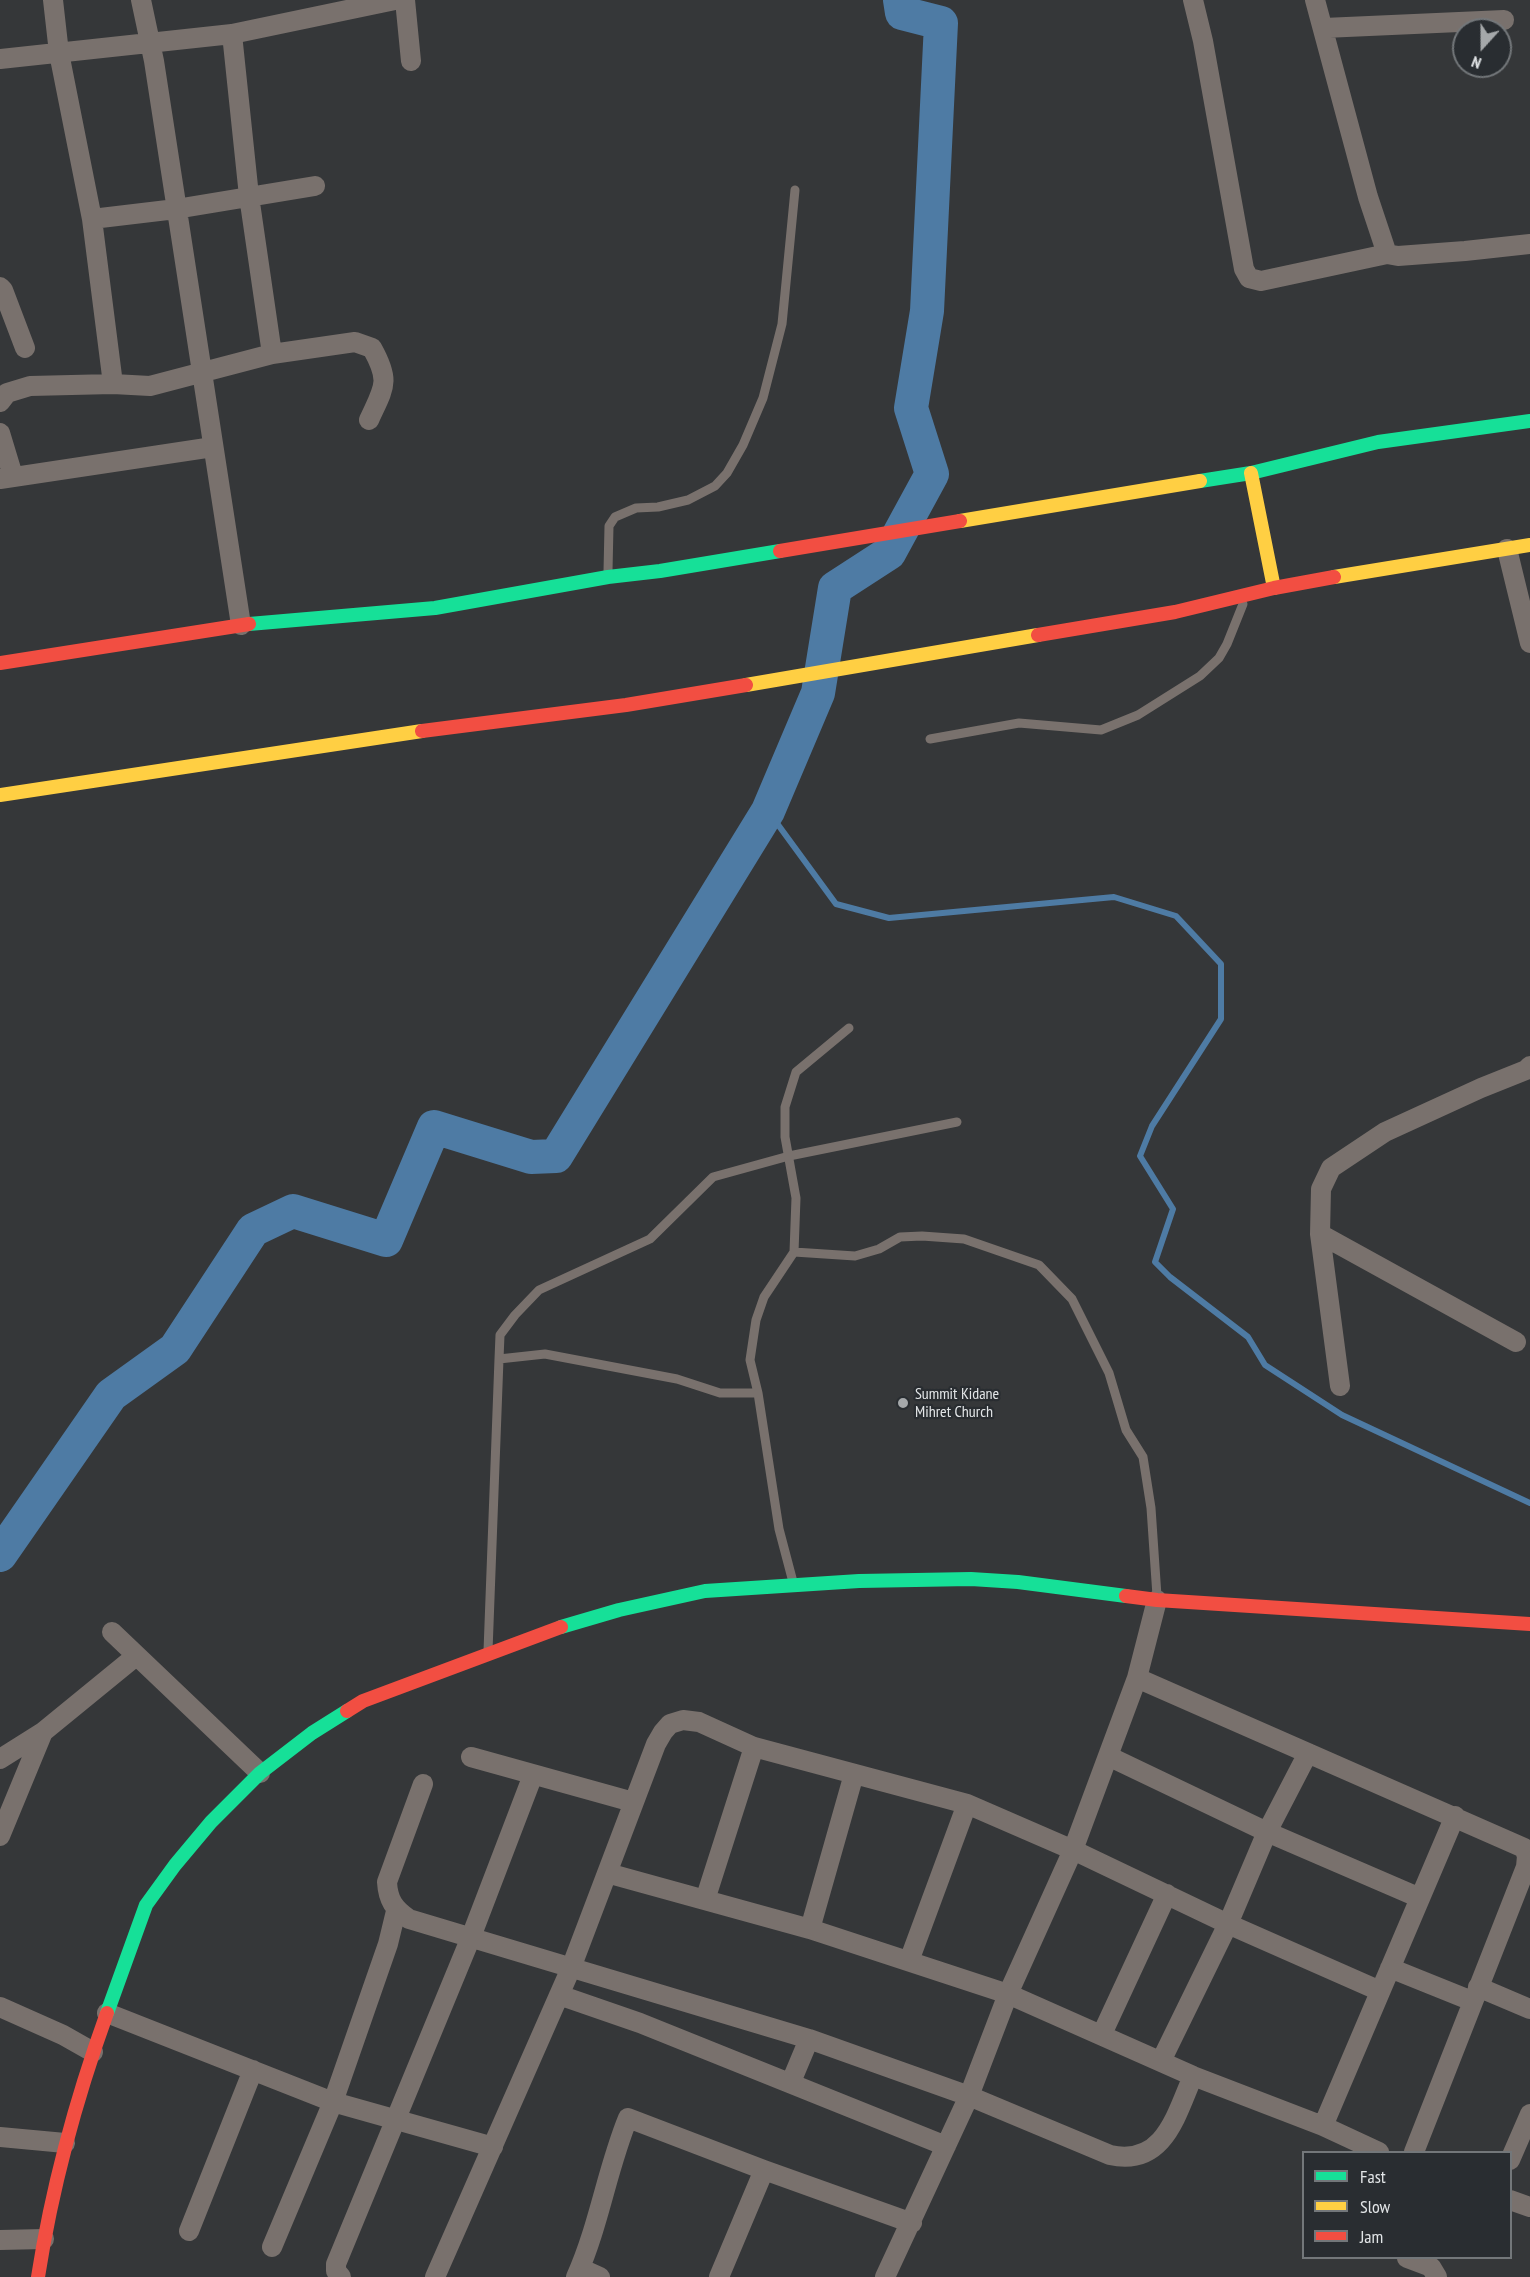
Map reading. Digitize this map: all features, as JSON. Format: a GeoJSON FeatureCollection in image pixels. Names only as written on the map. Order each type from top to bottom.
{"type":"FeatureCollection","features":[{"type":"Feature","properties":{"kind":"main road"},"geometry":{"type":"LineString","coordinates":[[0,663],[242,625],[435,608],[608,577],[660,571],[1251,473],[1378,442],[1530,421]]}},
{"type":"Feature","properties":{"kind":"main road"},"geometry":{"type":"LineString","coordinates":[[1251,473],[1274,588]]}},
{"type":"Feature","properties":{"kind":"main road"},"geometry":{"type":"LineString","coordinates":[[0,795],[429,730],[626,705],[1175,612],[1274,588],[1530,545]]}},
{"type":"Feature","properties":{"kind":"main road"},"geometry":{"type":"LineString","coordinates":[[39,2277],[44,2240],[65,2143],[93,2052],[146,1905],[175,1864],[211,1822],[261,1773],[312,1733],[363,1701],[562,1628],[619,1610],[705,1592],[882,1580],[971,1579],[1078,1588],[1157,1600],[1530,1624]]}},
{"type":"Feature","properties":{"kind":"street"},"geometry":{"type":"LineString","coordinates":[[52,0],[59,52],[92,219],[113,384]]}},
{"type":"Feature","properties":{"kind":"street"},"geometry":{"type":"LineString","coordinates":[[141,0],[154,61],[242,625]]}},
{"type":"Feature","properties":{"kind":"street"},"geometry":{"type":"LineString","coordinates":[[0,59],[232,34],[395,0]]}},
{"type":"Feature","properties":{"kind":"street"},"geometry":{"type":"LineString","coordinates":[[405,0],[411,61]]}},
{"type":"Feature","properties":{"kind":"street"},"geometry":{"type":"LineString","coordinates":[[1193,0],[1203,40],[1244,269],[1249,278],[1261,281],[1387,254],[1398,256],[1530,244]]}},
{"type":"Feature","properties":{"kind":"street"},"geometry":{"type":"LineString","coordinates":[[1315,0],[1368,196],[1387,254]]}},
{"type":"Feature","properties":{"kind":"street"},"geometry":{"type":"LineString","coordinates":[[1324,28],[1452,22]]}},
{"type":"Feature","properties":{"kind":"street"},"geometry":{"type":"LineString","coordinates":[[232,34],[249,196],[272,354]]}},
{"type":"Feature","properties":{"kind":"street"},"geometry":{"type":"LineString","coordinates":[[92,219],[176,209],[315,186]]}},
{"type":"Feature","properties":{"kind":"street"},"geometry":{"type":"LineString","coordinates":[[0,288],[3,290],[25,348]]}},
{"type":"Feature","properties":{"kind":"street"},"geometry":{"type":"LineString","coordinates":[[0,402],[7,393],[30,386],[113,384],[150,386],[272,354],[355,342],[372,348],[382,366],[386,382],[369,420]]}},
{"type":"Feature","properties":{"kind":"street"},"geometry":{"type":"LineString","coordinates":[[0,433],[7,478],[213,447]]}},
{"type":"Feature","properties":{"kind":"street"},"geometry":{"type":"LineString","coordinates":[[1507,549],[1530,643]]}},
{"type":"Feature","properties":{"kind":"street"},"geometry":{"type":"LineString","coordinates":[[1340,1386],[1320,1234],[1321,1190],[1331,1168],[1385,1132],[1526,1070],[1530,1066]]}},
{"type":"Feature","properties":{"kind":"street"},"geometry":{"type":"LineString","coordinates":[[1320,1234],[1516,1342]]}},
{"type":"Feature","properties":{"kind":"street"},"geometry":{"type":"LineString","coordinates":[[885,2277],[969,2096],[1008,1994],[1073,1850],[1137,1678],[1157,1600]]}},
{"type":"Feature","properties":{"kind":"street"},"geometry":{"type":"LineString","coordinates":[[112,1632],[261,1773]]}},
{"type":"Feature","properties":{"kind":"street"},"geometry":{"type":"LineString","coordinates":[[0,1759],[43,1732],[136,1656]]}},
{"type":"Feature","properties":{"kind":"street"},"geometry":{"type":"LineString","coordinates":[[1137,1678],[1524,1848],[1527,1856],[1526,1867],[1414,2151]]}},
{"type":"Feature","properties":{"kind":"street"},"geometry":{"type":"LineString","coordinates":[[435,2277],[571,1968],[656,1744],[670,1724],[683,1720],[699,1722],[754,1747],[967,1804],[1073,1850],[1228,1924],[1380,1991]]}},
{"type":"Feature","properties":{"kind":"street"},"geometry":{"type":"LineString","coordinates":[[0,1836],[43,1732]]}},
{"type":"Feature","properties":{"kind":"street"},"geometry":{"type":"LineString","coordinates":[[705,1900],[754,1747]]}},
{"type":"Feature","properties":{"kind":"street"},"geometry":{"type":"LineString","coordinates":[[1161,2061],[1228,1924],[1267,1832],[1308,1753]]}},
{"type":"Feature","properties":{"kind":"street"},"geometry":{"type":"LineString","coordinates":[[1108,1756],[1267,1832],[1420,1898]]}},
{"type":"Feature","properties":{"kind":"street"},"geometry":{"type":"LineString","coordinates":[[471,1757],[633,1802]]}},
{"type":"Feature","properties":{"kind":"street"},"geometry":{"type":"LineString","coordinates":[[810,1929],[854,1774]]}},
{"type":"Feature","properties":{"kind":"street"},"geometry":{"type":"LineString","coordinates":[[341,2277],[336,2271],[336,2264],[471,1937],[533,1775]]}},
{"type":"Feature","properties":{"kind":"street"},"geometry":{"type":"LineString","coordinates":[[423,1784],[387,1882],[388,1896],[396,1911],[409,1919],[809,2039],[969,2096],[1110,2155],[1126,2158],[1142,2154],[1158,2145],[1168,2133],[1193,2076]]}},
{"type":"Feature","properties":{"kind":"street"},"geometry":{"type":"LineString","coordinates":[[909,1962],[967,1804]]}},
{"type":"Feature","properties":{"kind":"street"},"geometry":{"type":"LineString","coordinates":[[1323,2126],[1455,1816]]}},
{"type":"Feature","properties":{"kind":"street"},"geometry":{"type":"LineString","coordinates":[[607,1873],[810,1929],[1008,1994],[1193,2076],[1323,2126],[1376,2151]]}},
{"type":"Feature","properties":{"kind":"street"},"geometry":{"type":"LineString","coordinates":[[1102,2034],[1167,1894]]}},
{"type":"Feature","properties":{"kind":"street"},"geometry":{"type":"LineString","coordinates":[[272,2247],[333,2102],[388,1944],[396,1911]]}},
{"type":"Feature","properties":{"kind":"street"},"geometry":{"type":"LineString","coordinates":[[1390,1968],[1530,2009]]}},
{"type":"Feature","properties":{"kind":"street"},"geometry":{"type":"LineString","coordinates":[[559,1995],[640,2023],[946,2146]]}},
{"type":"Feature","properties":{"kind":"street"},"geometry":{"type":"LineString","coordinates":[[0,2007],[63,2035],[93,2052]]}},
{"type":"Feature","properties":{"kind":"street"},"geometry":{"type":"LineString","coordinates":[[107,2013],[333,2102],[493,2147]]}},
{"type":"Feature","properties":{"kind":"street"},"geometry":{"type":"LineString","coordinates":[[791,2082],[809,2039]]}},
{"type":"Feature","properties":{"kind":"street"},"geometry":{"type":"LineString","coordinates":[[189,2231],[253,2070]]}},
{"type":"Feature","properties":{"kind":"street"},"geometry":{"type":"LineString","coordinates":[[1512,2155],[1530,2114]]}},
{"type":"Feature","properties":{"kind":"street"},"geometry":{"type":"LineString","coordinates":[[600,2277],[578,2272],[605,2190],[615,2149],[628,2118],[912,2223]]}},
{"type":"Feature","properties":{"kind":"street"},"geometry":{"type":"LineString","coordinates":[[0,2137],[65,2143]]}},
{"type":"Feature","properties":{"kind":"street"},"geometry":{"type":"LineString","coordinates":[[719,2277],[764,2170]]}},
{"type":"Feature","properties":{"kind":"street"},"geometry":{"type":"LineString","coordinates":[[1512,2201],[1530,2207]]}},
{"type":"Feature","properties":{"kind":"street"},"geometry":{"type":"LineString","coordinates":[[0,2240],[44,2240]]}},
{"type":"Feature","properties":{"kind":"street"},"geometry":{"type":"LineString","coordinates":[[1410,2259],[1431,2267],[1437,2277]]}},
{"type":"Feature","properties":{"kind":"lane"},"geometry":{"type":"LineString","coordinates":[[608,577],[609,526],[615,517],[636,508],[658,507],[688,500],[715,486],[727,473],[743,445],[763,398],[782,324],[795,190]]}},
{"type":"Feature","properties":{"kind":"lane"},"geometry":{"type":"LineString","coordinates":[[930,739],[1019,723],[1101,730],[1138,715],[1200,676],[1219,657],[1227,644],[1247,594]]}},
{"type":"Feature","properties":{"kind":"lane"},"geometry":{"type":"LineString","coordinates":[[795,1587],[779,1528],[758,1393],[750,1360],[756,1320],[764,1297],[794,1252],[796,1198],[785,1137],[785,1107],[795,1072],[849,1028]]}},
{"type":"Feature","properties":{"kind":"lane"},"geometry":{"type":"LineString","coordinates":[[488,1655],[500,1335],[515,1315],[539,1290],[650,1239],[713,1177],[789,1155],[957,1122]]}},
{"type":"Feature","properties":{"kind":"lane"},"geometry":{"type":"LineString","coordinates":[[794,1252],[855,1256],[879,1249],[900,1236],[922,1236],[964,1239],[1039,1265],[1072,1299],[1109,1373],[1126,1430],[1143,1457],[1151,1508],[1157,1600]]}},
{"type":"Feature","properties":{"kind":"lane"},"geometry":{"type":"LineString","coordinates":[[500,1359],[544,1354],[677,1379],[720,1393],[758,1393]]}},
{"type":"Feature","properties":{"kind":"waterway"},"geometry":{"type":"LineString","coordinates":[[0,1555],[111,1395],[175,1349],[253,1230],[293,1211],[386,1240],[434,1127],[531,1157],[556,1156],[768,811],[818,693],[835,588],[889,553],[932,474],[911,408],[927,311],[941,23],[902,13],[900,0]]}},
{"type":"Feature","properties":{"kind":"waterway"},"geometry":{"type":"LineString","coordinates":[[768,811],[836,904],[889,918],[1114,897],[1176,916],[1221,964],[1221,1019],[1152,1126],[1140,1156],[1173,1209],[1155,1262],[1170,1277],[1248,1337],[1265,1365],[1342,1415],[1530,1503]]}},
{"type":"Feature","properties":{"kind":"traffic: fast"},"geometry":{"type":"LineString","coordinates":[[1200,481],[1251,473],[1378,442],[1530,421]]}},
{"type":"Feature","properties":{"kind":"traffic: fast"},"geometry":{"type":"LineString","coordinates":[[249,624],[435,608],[608,577],[660,571],[780,551]]}},
{"type":"Feature","properties":{"kind":"traffic: fast"},"geometry":{"type":"LineString","coordinates":[[561,1627],[619,1610],[705,1591],[859,1581],[971,1579],[1018,1582],[1126,1596]]}},
{"type":"Feature","properties":{"kind":"traffic: fast"},"geometry":{"type":"LineString","coordinates":[[107,2013],[146,1905],[175,1865],[211,1822],[260,1773],[312,1733],[347,1711]]}},
{"type":"Feature","properties":{"kind":"traffic: slow"},"geometry":{"type":"LineString","coordinates":[[1251,473],[1274,588]]}},
{"type":"Feature","properties":{"kind":"traffic: slow"},"geometry":{"type":"LineString","coordinates":[[960,521],[1200,481]]}},
{"type":"Feature","properties":{"kind":"traffic: slow"},"geometry":{"type":"LineString","coordinates":[[1334,577],[1530,545]]}},
{"type":"Feature","properties":{"kind":"traffic: slow"},"geometry":{"type":"LineString","coordinates":[[746,685],[1038,635]]}},
{"type":"Feature","properties":{"kind":"traffic: slow"},"geometry":{"type":"LineString","coordinates":[[0,795],[422,731]]}},
{"type":"Feature","properties":{"kind":"traffic: jam"},"geometry":{"type":"LineString","coordinates":[[780,551],[960,521]]}},
{"type":"Feature","properties":{"kind":"traffic: jam"},"geometry":{"type":"LineString","coordinates":[[1038,635],[1175,612],[1274,588],[1334,577]]}},
{"type":"Feature","properties":{"kind":"traffic: jam"},"geometry":{"type":"LineString","coordinates":[[0,663],[249,624]]}},
{"type":"Feature","properties":{"kind":"traffic: jam"},"geometry":{"type":"LineString","coordinates":[[422,731],[626,705],[746,685]]}},
{"type":"Feature","properties":{"kind":"traffic: jam"},"geometry":{"type":"LineString","coordinates":[[1126,1596],[1157,1600],[1530,1624]]}},
{"type":"Feature","properties":{"kind":"traffic: jam"},"geometry":{"type":"LineString","coordinates":[[347,1711],[363,1701],[561,1627]]}},
{"type":"Feature","properties":{"kind":"traffic: jam"},"geometry":{"type":"LineString","coordinates":[[38,2277],[50,2210],[66,2144],[107,2013]]}},
{"type":"Feature","properties":{"kind":"place","name":"Summit Kidane Mihret Church"},"geometry":{"type":"Point","coordinates":[903,1403]}}]}
